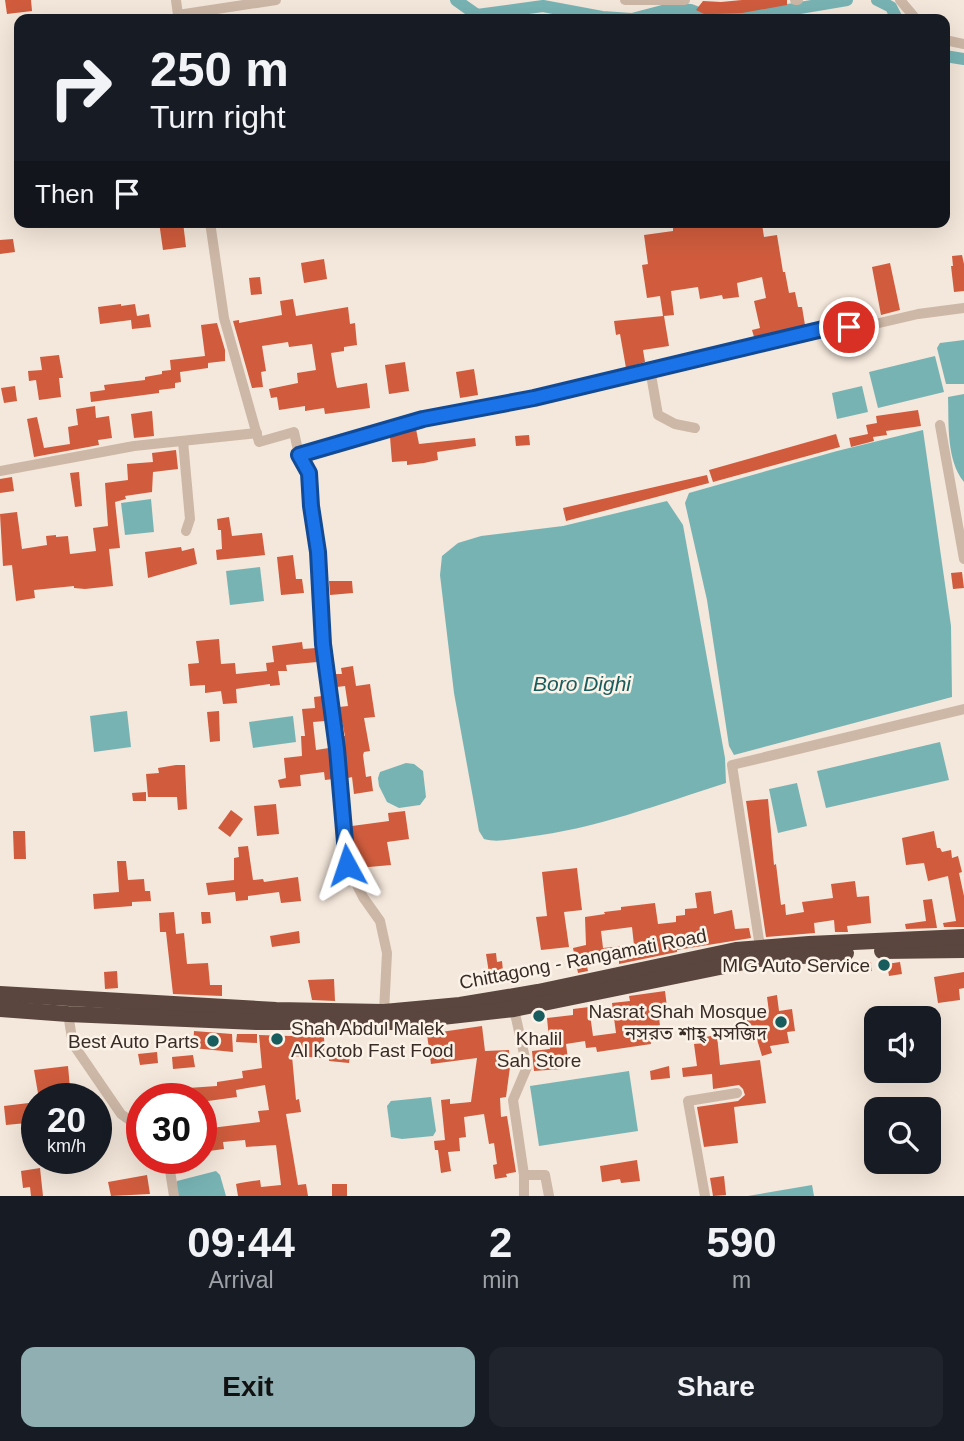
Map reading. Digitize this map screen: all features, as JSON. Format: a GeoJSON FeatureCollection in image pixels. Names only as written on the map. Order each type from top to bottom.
{"type":"FeatureCollection","features":[{"type":"Feature","properties":{"kind":"highway","name":"Chittagong - Rangamati Road"},"geometry":{"type":"LineString","coordinates":[[0,994],[276,1010],[384,1012],[460,1005],[538,992],[684,960],[760,947],[964,937]]}},
{"type":"Feature","properties":{"kind":"highway","name":"Chittagong - Rangamati Road"},"geometry":{"type":"LineString","coordinates":[[0,1009],[68,1014],[350,1023],[408,1021],[514,1009],[759,958],[877,951],[964,950]]}},
{"type":"Feature","properties":{"kind":"street"},"geometry":{"type":"LineString","coordinates":[[195,14],[276,0]]}},
{"type":"Feature","properties":{"kind":"street"},"geometry":{"type":"LineString","coordinates":[[625,0],[685,0]]}},
{"type":"Feature","properties":{"kind":"street"},"geometry":{"type":"LineString","coordinates":[[900,0],[912,14]]}},
{"type":"Feature","properties":{"kind":"street"},"geometry":{"type":"LineString","coordinates":[[211,228],[224,318],[259,442],[294,432],[299,455],[309,473],[318,552],[323,644],[337,749],[347,865],[363,897],[380,921],[387,953],[384,1012]]}},
{"type":"Feature","properties":{"kind":"street"},"geometry":{"type":"LineString","coordinates":[[299,455],[423,419],[534,398],[823,329],[875,324],[918,313],[964,308]]}},
{"type":"Feature","properties":{"kind":"street"},"geometry":{"type":"LineString","coordinates":[[650,369],[658,415],[676,424],[695,428]]}},
{"type":"Feature","properties":{"kind":"street"},"geometry":{"type":"LineString","coordinates":[[940,425],[964,559]]}},
{"type":"Feature","properties":{"kind":"street"},"geometry":{"type":"LineString","coordinates":[[0,471],[134,446],[257,433]]}},
{"type":"Feature","properties":{"kind":"street"},"geometry":{"type":"LineString","coordinates":[[183,441],[190,519],[186,531]]}},
{"type":"Feature","properties":{"kind":"street"},"geometry":{"type":"LineString","coordinates":[[760,947],[732,765],[964,709]]}},
{"type":"Feature","properties":{"kind":"street"},"geometry":{"type":"LineString","coordinates":[[514,1009],[527,1067],[513,1100],[524,1175],[524,1196]]}},
{"type":"Feature","properties":{"kind":"street"},"geometry":{"type":"LineString","coordinates":[[68,1014],[74,1044],[126,1118]]}},
{"type":"Feature","properties":{"kind":"street"},"geometry":{"type":"LineString","coordinates":[[705,1196],[688,1101],[737,1093]]}},
{"type":"Feature","properties":{"kind":"street"},"geometry":{"type":"LineString","coordinates":[[171,1174],[174,1196]]}},
{"type":"Feature","properties":{"kind":"street"},"geometry":{"type":"LineString","coordinates":[[524,1175],[545,1175],[549,1196]]}},
{"type":"Feature","properties":{"kind":"water"},"geometry":{"type":"Polygon","coordinates":[[[964,340],[964,384],[946,384],[937,348],[940,343],[964,340]]]}},
{"type":"Feature","properties":{"kind":"water"},"geometry":{"type":"Polygon","coordinates":[[[935,356],[944,392],[878,408],[869,372],[935,356]]]}},
{"type":"Feature","properties":{"kind":"water"},"geometry":{"type":"Polygon","coordinates":[[[862,386],[868,412],[837,419],[832,393],[862,386]]]}},
{"type":"Feature","properties":{"kind":"water"},"geometry":{"type":"Polygon","coordinates":[[[964,394],[964,482],[951,452],[948,397],[964,394]]]}},
{"type":"Feature","properties":{"kind":"water"},"geometry":{"type":"Polygon","coordinates":[[[923,430],[951,626],[952,697],[734,755],[729,746],[707,600],[685,503],[689,493],[923,430]]]}},
{"type":"Feature","properties":{"kind":"water"},"geometry":{"type":"Polygon","coordinates":[[[151,499],[154,532],[125,535],[121,503],[151,499]]]}},
{"type":"Feature","properties":{"kind":"water","name":"Boro Dighi"},"geometry":{"type":"Polygon","coordinates":[[[667,501],[683,525],[725,758],[726,783],[578,828],[505,840],[484,839],[479,831],[454,693],[440,575],[442,556],[458,543],[481,536],[563,526],[667,501]]]}},
{"type":"Feature","properties":{"kind":"water"},"geometry":{"type":"Polygon","coordinates":[[[260,567],[264,601],[230,605],[226,571],[260,567]]]}},
{"type":"Feature","properties":{"kind":"water"},"geometry":{"type":"Polygon","coordinates":[[[127,711],[131,747],[94,752],[90,716],[127,711]]]}},
{"type":"Feature","properties":{"kind":"water"},"geometry":{"type":"Polygon","coordinates":[[[293,716],[296,742],[253,748],[249,722],[293,716]]]}},
{"type":"Feature","properties":{"kind":"water"},"geometry":{"type":"Polygon","coordinates":[[[940,742],[949,780],[826,808],[817,771],[940,742]]]}},
{"type":"Feature","properties":{"kind":"water"},"geometry":{"type":"Polygon","coordinates":[[[406,763],[414,764],[423,771],[426,797],[420,805],[399,808],[387,802],[378,778],[380,772],[406,763]]]}},
{"type":"Feature","properties":{"kind":"water"},"geometry":{"type":"Polygon","coordinates":[[[797,783],[807,826],[778,833],[769,789],[797,783]]]}},
{"type":"Feature","properties":{"kind":"water"},"geometry":{"type":"Polygon","coordinates":[[[629,1071],[638,1131],[539,1146],[530,1086],[629,1071]]]}},
{"type":"Feature","properties":{"kind":"water"},"geometry":{"type":"Polygon","coordinates":[[[431,1097],[436,1131],[433,1136],[402,1139],[391,1137],[387,1106],[391,1101],[431,1097]]]}},
{"type":"Feature","properties":{"kind":"water"},"geometry":{"type":"Polygon","coordinates":[[[217,1172],[226,1196],[176,1196],[177,1181],[217,1172]]]}},
{"type":"Feature","properties":{"kind":"water"},"geometry":{"type":"Polygon","coordinates":[[[812,1185],[814,1196],[748,1196],[812,1185]]]}},
{"type":"Feature","properties":{"kind":"building"},"geometry":{"type":"Polygon","coordinates":[[[5,0],[31,0],[32,11],[7,14],[5,0]]]}},
{"type":"Feature","properties":{"kind":"building"},"geometry":{"type":"Polygon","coordinates":[[[787,0],[787,5],[742,13],[704,14],[696,10],[703,1],[787,0]]]}},
{"type":"Feature","properties":{"kind":"building"},"geometry":{"type":"Polygon","coordinates":[[[160,228],[184,228],[186,247],[163,250],[160,228]]]}},
{"type":"Feature","properties":{"kind":"building"},"geometry":{"type":"Polygon","coordinates":[[[673,228],[763,228],[764,237],[777,235],[789,293],[795,292],[798,307],[802,307],[805,325],[754,337],[752,330],[760,328],[754,301],[766,298],[762,277],[737,283],[739,297],[723,299],[722,295],[700,299],[698,287],[671,291],[674,315],[664,316],[669,346],[643,350],[645,362],[626,368],[620,334],[616,335],[614,321],[663,316],[660,296],[647,298],[642,265],[648,264],[644,235],[673,231],[673,228]]]}},
{"type":"Feature","properties":{"kind":"building"},"geometry":{"type":"Polygon","coordinates":[[[13,239],[15,252],[0,254],[0,240],[13,239]]]}},
{"type":"Feature","properties":{"kind":"building"},"geometry":{"type":"Polygon","coordinates":[[[962,255],[964,291],[954,292],[952,256],[962,255]]]}},
{"type":"Feature","properties":{"kind":"building"},"geometry":{"type":"Polygon","coordinates":[[[324,259],[327,279],[304,283],[301,263],[324,259]]]}},
{"type":"Feature","properties":{"kind":"building"},"geometry":{"type":"Polygon","coordinates":[[[890,263],[900,310],[881,315],[872,267],[890,263]]]}},
{"type":"Feature","properties":{"kind":"building"},"geometry":{"type":"Polygon","coordinates":[[[260,277],[262,294],[251,295],[249,278],[260,277]]]}},
{"type":"Feature","properties":{"kind":"building"},"geometry":{"type":"Polygon","coordinates":[[[293,299],[296,316],[348,307],[350,324],[355,323],[357,345],[331,353],[335,379],[337,388],[367,383],[370,408],[325,414],[324,408],[305,411],[305,406],[279,410],[277,397],[271,398],[269,389],[298,383],[297,373],[316,370],[312,344],[289,347],[288,342],[262,346],[266,371],[261,372],[263,387],[252,388],[233,321],[239,320],[239,323],[282,315],[280,301],[293,299]]]}},
{"type":"Feature","properties":{"kind":"building"},"geometry":{"type":"Polygon","coordinates":[[[135,304],[137,316],[149,314],[151,327],[132,329],[131,320],[100,324],[98,307],[135,304]]]}},
{"type":"Feature","properties":{"kind":"building"},"geometry":{"type":"Polygon","coordinates":[[[217,323],[225,350],[225,361],[208,363],[208,368],[180,372],[181,382],[175,383],[175,388],[159,390],[159,393],[91,402],[90,392],[105,390],[104,385],[145,380],[145,377],[171,370],[170,360],[205,356],[201,325],[217,323]]]}},
{"type":"Feature","properties":{"kind":"building"},"geometry":{"type":"Polygon","coordinates":[[[59,355],[63,378],[59,378],[61,397],[39,400],[36,380],[29,381],[28,371],[42,370],[40,357],[59,355]]]}},
{"type":"Feature","properties":{"kind":"building"},"geometry":{"type":"Polygon","coordinates":[[[405,362],[409,391],[389,394],[385,365],[405,362]]]}},
{"type":"Feature","properties":{"kind":"building"},"geometry":{"type":"Polygon","coordinates":[[[474,369],[478,395],[460,398],[456,372],[474,369]]]}},
{"type":"Feature","properties":{"kind":"building"},"geometry":{"type":"Polygon","coordinates":[[[15,386],[17,401],[4,403],[1,388],[15,386]]]}},
{"type":"Feature","properties":{"kind":"building"},"geometry":{"type":"Polygon","coordinates":[[[95,406],[96,418],[109,416],[112,438],[98,440],[99,445],[34,457],[27,419],[37,417],[44,448],[70,444],[68,427],[78,425],[76,409],[95,406]]]}},
{"type":"Feature","properties":{"kind":"building"},"geometry":{"type":"Polygon","coordinates":[[[918,410],[921,426],[886,431],[887,435],[873,437],[874,441],[851,447],[849,438],[868,434],[866,425],[877,423],[876,416],[918,410]]]}},
{"type":"Feature","properties":{"kind":"building"},"geometry":{"type":"Polygon","coordinates":[[[152,411],[154,436],[134,438],[131,414],[152,411]]]}},
{"type":"Feature","properties":{"kind":"building"},"geometry":{"type":"Polygon","coordinates":[[[416,429],[419,444],[475,438],[476,446],[437,452],[438,460],[424,463],[407,465],[407,461],[392,462],[390,437],[416,429]]]}},
{"type":"Feature","properties":{"kind":"building"},"geometry":{"type":"Polygon","coordinates":[[[836,434],[840,447],[713,482],[709,470],[836,434]]]}},
{"type":"Feature","properties":{"kind":"building"},"geometry":{"type":"Polygon","coordinates":[[[529,435],[530,445],[516,446],[515,436],[529,435]]]}},
{"type":"Feature","properties":{"kind":"building"},"geometry":{"type":"Polygon","coordinates":[[[176,450],[178,469],[153,472],[152,492],[125,496],[126,499],[115,502],[120,548],[109,549],[113,586],[34,590],[35,598],[16,601],[12,565],[3,566],[0,514],[17,512],[22,549],[47,545],[46,536],[56,535],[68,536],[70,554],[96,551],[93,528],[108,526],[105,483],[128,480],[127,464],[153,462],[152,453],[176,450]]]}},
{"type":"Feature","properties":{"kind":"building"},"geometry":{"type":"Polygon","coordinates":[[[79,472],[82,506],[75,507],[70,473],[79,472]]]}},
{"type":"Feature","properties":{"kind":"building"},"geometry":{"type":"Polygon","coordinates":[[[707,475],[709,483],[566,521],[563,508],[707,475]]]}},
{"type":"Feature","properties":{"kind":"building"},"geometry":{"type":"Polygon","coordinates":[[[12,477],[14,491],[0,493],[0,479],[12,477]]]}},
{"type":"Feature","properties":{"kind":"building"},"geometry":{"type":"Polygon","coordinates":[[[229,517],[232,536],[262,533],[265,555],[217,560],[216,550],[222,549],[221,530],[218,530],[217,519],[229,517]]]}},
{"type":"Feature","properties":{"kind":"building"},"geometry":{"type":"Polygon","coordinates":[[[181,547],[182,551],[194,548],[197,564],[148,578],[145,552],[181,547]]]}},
{"type":"Feature","properties":{"kind":"building"},"geometry":{"type":"Polygon","coordinates":[[[293,555],[296,579],[302,579],[304,593],[281,595],[277,557],[293,555]]]}},
{"type":"Feature","properties":{"kind":"building"},"geometry":{"type":"Polygon","coordinates":[[[962,572],[964,588],[953,589],[951,573],[962,572]]]}},
{"type":"Feature","properties":{"kind":"building"},"geometry":{"type":"Polygon","coordinates":[[[329,581],[352,581],[353,593],[330,595],[329,581]]]}},
{"type":"Feature","properties":{"kind":"building"},"geometry":{"type":"Polygon","coordinates":[[[219,639],[221,664],[235,663],[236,674],[267,671],[266,663],[274,662],[272,646],[302,642],[303,649],[316,648],[317,662],[286,665],[287,671],[278,671],[280,685],[236,689],[237,703],[223,704],[221,691],[205,693],[205,685],[190,686],[188,664],[199,663],[196,641],[219,639]]]}},
{"type":"Feature","properties":{"kind":"building"},"geometry":{"type":"Polygon","coordinates":[[[353,666],[356,686],[370,684],[375,717],[364,718],[370,751],[364,752],[363,755],[366,777],[371,776],[373,791],[354,794],[352,777],[348,778],[345,736],[339,707],[348,706],[345,686],[337,687],[335,674],[342,674],[341,668],[353,666]]]}},
{"type":"Feature","properties":{"kind":"building"},"geometry":{"type":"Polygon","coordinates":[[[322,696],[325,721],[313,722],[316,750],[329,748],[333,779],[325,780],[324,772],[300,775],[301,786],[280,788],[278,780],[286,778],[284,758],[302,756],[301,736],[305,736],[302,709],[315,708],[314,697],[322,696]]]}},
{"type":"Feature","properties":{"kind":"building"},"geometry":{"type":"Polygon","coordinates":[[[219,711],[220,741],[210,742],[207,712],[219,711]]]}},
{"type":"Feature","properties":{"kind":"building"},"geometry":{"type":"Polygon","coordinates":[[[185,765],[187,809],[178,810],[177,797],[148,797],[146,774],[159,773],[158,768],[185,765]]]}},
{"type":"Feature","properties":{"kind":"building"},"geometry":{"type":"Polygon","coordinates":[[[146,792],[146,801],[133,801],[132,793],[146,792]]]}},
{"type":"Feature","properties":{"kind":"building"},"geometry":{"type":"Polygon","coordinates":[[[768,799],[774,865],[776,864],[781,905],[785,904],[786,915],[804,912],[802,902],[833,898],[831,884],[855,881],[857,897],[869,896],[871,923],[847,926],[848,932],[835,932],[834,920],[814,923],[815,933],[766,937],[746,801],[768,799]]]}},
{"type":"Feature","properties":{"kind":"building"},"geometry":{"type":"Polygon","coordinates":[[[276,804],[279,834],[257,836],[254,806],[276,804]]]}},
{"type":"Feature","properties":{"kind":"building"},"geometry":{"type":"Polygon","coordinates":[[[231,810],[243,819],[230,837],[218,828],[231,810]]]}},
{"type":"Feature","properties":{"kind":"building"},"geometry":{"type":"Polygon","coordinates":[[[405,811],[409,839],[387,842],[391,865],[358,868],[355,863],[352,826],[389,821],[388,813],[405,811]]]}},
{"type":"Feature","properties":{"kind":"building"},"geometry":{"type":"Polygon","coordinates":[[[13,831],[25,831],[26,859],[14,859],[13,831]]]}},
{"type":"Feature","properties":{"kind":"building"},"geometry":{"type":"Polygon","coordinates":[[[934,831],[937,848],[942,852],[951,850],[952,858],[958,856],[962,872],[959,873],[964,896],[964,927],[944,927],[943,923],[956,921],[948,876],[928,881],[924,863],[906,865],[902,838],[934,831]]]}},
{"type":"Feature","properties":{"kind":"building"},"geometry":{"type":"Polygon","coordinates":[[[248,846],[253,880],[263,879],[264,882],[298,877],[301,901],[281,903],[279,892],[248,896],[248,900],[236,901],[235,892],[208,895],[206,883],[234,880],[234,858],[239,857],[238,847],[248,846]]]}},
{"type":"Feature","properties":{"kind":"building"},"geometry":{"type":"Polygon","coordinates":[[[117,861],[126,861],[128,880],[144,879],[145,891],[150,891],[151,901],[132,902],[132,906],[94,909],[93,894],[119,892],[117,861]]]}},
{"type":"Feature","properties":{"kind":"building"},"geometry":{"type":"Polygon","coordinates":[[[577,868],[582,910],[564,912],[569,947],[541,950],[536,917],[547,916],[542,872],[577,868]]]}},
{"type":"Feature","properties":{"kind":"building"},"geometry":{"type":"Polygon","coordinates":[[[711,891],[714,914],[732,910],[735,929],[749,928],[751,938],[677,950],[619,964],[619,960],[611,961],[610,957],[586,962],[588,971],[578,973],[573,948],[586,945],[585,917],[621,910],[621,907],[655,903],[658,924],[676,922],[676,916],[685,915],[685,909],[697,908],[695,893],[711,891]],[[632,927],[601,931],[603,948],[634,945],[632,927]]]}},
{"type":"Feature","properties":{"kind":"building"},"geometry":{"type":"Polygon","coordinates":[[[932,899],[937,928],[906,929],[905,924],[926,921],[923,900],[932,899]]]}},
{"type":"Feature","properties":{"kind":"building"},"geometry":{"type":"Polygon","coordinates":[[[174,912],[176,934],[184,933],[187,964],[208,963],[210,985],[222,985],[222,996],[173,994],[166,932],[160,932],[159,913],[174,912]]]}},
{"type":"Feature","properties":{"kind":"building"},"geometry":{"type":"Polygon","coordinates":[[[201,912],[210,912],[211,923],[202,924],[201,912]]]}},
{"type":"Feature","properties":{"kind":"building"},"geometry":{"type":"Polygon","coordinates":[[[299,931],[300,943],[272,947],[270,936],[299,931]]]}},
{"type":"Feature","properties":{"kind":"building"},"geometry":{"type":"Polygon","coordinates":[[[496,953],[497,962],[502,961],[503,971],[489,973],[486,954],[496,953]]]}},
{"type":"Feature","properties":{"kind":"building"},"geometry":{"type":"Polygon","coordinates":[[[871,962],[872,971],[850,973],[849,965],[871,962]]]}},
{"type":"Feature","properties":{"kind":"building"},"geometry":{"type":"Polygon","coordinates":[[[900,962],[902,974],[889,976],[887,964],[900,962]]]}},
{"type":"Feature","properties":{"kind":"building"},"geometry":{"type":"Polygon","coordinates":[[[117,971],[118,988],[105,989],[104,972],[117,971]]]}},
{"type":"Feature","properties":{"kind":"building"},"geometry":{"type":"Polygon","coordinates":[[[964,972],[964,988],[959,989],[960,1000],[938,1003],[934,977],[964,972]]]}},
{"type":"Feature","properties":{"kind":"building"},"geometry":{"type":"Polygon","coordinates":[[[334,979],[335,1001],[312,1000],[308,980],[334,979]]]}},
{"type":"Feature","properties":{"kind":"building"},"geometry":{"type":"Polygon","coordinates":[[[665,991],[667,1007],[658,1008],[660,1026],[649,1028],[651,1044],[597,1052],[596,1047],[586,1048],[585,1041],[566,1044],[568,1059],[560,1060],[561,1069],[534,1071],[532,1051],[550,1049],[547,1018],[573,1015],[573,1009],[589,1007],[593,1036],[616,1033],[612,1003],[630,1001],[629,996],[665,991]]]}},
{"type":"Feature","properties":{"kind":"building"},"geometry":{"type":"Polygon","coordinates":[[[777,995],[779,1011],[792,1009],[795,1031],[787,1032],[789,1043],[770,1046],[772,1053],[762,1056],[756,1036],[748,1037],[746,1016],[769,1012],[767,997],[777,995]]]}},
{"type":"Feature","properties":{"kind":"building"},"geometry":{"type":"Polygon","coordinates":[[[482,1026],[485,1051],[509,1050],[506,1097],[500,1098],[501,1117],[507,1116],[516,1172],[495,1179],[493,1165],[497,1164],[494,1143],[489,1144],[484,1114],[464,1117],[466,1137],[459,1138],[460,1151],[448,1152],[451,1171],[441,1173],[434,1141],[445,1140],[441,1100],[450,1099],[450,1104],[471,1102],[477,1058],[431,1064],[427,1034],[482,1026]]]}},
{"type":"Feature","properties":{"kind":"building","name":"Best Auto Parts"},"geometry":{"type":"Polygon","coordinates":[[[194,1031],[232,1034],[233,1052],[193,1048],[194,1031]]]}},
{"type":"Feature","properties":{"kind":"building"},"geometry":{"type":"Polygon","coordinates":[[[237,1034],[257,1034],[257,1043],[236,1042],[237,1034]]]}},
{"type":"Feature","properties":{"kind":"building"},"geometry":{"type":"Polygon","coordinates":[[[259,1035],[324,1037],[325,1058],[292,1056],[296,1100],[299,1099],[301,1112],[286,1114],[298,1185],[306,1184],[308,1196],[238,1196],[236,1184],[260,1180],[261,1187],[281,1185],[276,1145],[246,1147],[245,1140],[223,1142],[224,1149],[217,1150],[217,1127],[260,1122],[258,1111],[269,1110],[265,1085],[236,1090],[237,1097],[217,1100],[217,1082],[243,1078],[242,1071],[262,1068],[259,1035]]]}},
{"type":"Feature","properties":{"kind":"building"},"geometry":{"type":"Polygon","coordinates":[[[717,1035],[720,1065],[760,1060],[766,1103],[734,1107],[738,1143],[704,1147],[697,1107],[738,1101],[745,1095],[739,1085],[713,1089],[712,1074],[683,1077],[682,1068],[697,1066],[694,1044],[706,1043],[705,1037],[717,1035]]]}},
{"type":"Feature","properties":{"kind":"building"},"geometry":{"type":"Polygon","coordinates":[[[157,1052],[158,1063],[140,1065],[138,1054],[157,1052]]]}},
{"type":"Feature","properties":{"kind":"building"},"geometry":{"type":"Polygon","coordinates":[[[330,1052],[350,1054],[349,1063],[329,1061],[330,1052]]]}},
{"type":"Feature","properties":{"kind":"building"},"geometry":{"type":"Polygon","coordinates":[[[193,1055],[195,1067],[173,1069],[172,1057],[193,1055]]]}},
{"type":"Feature","properties":{"kind":"building"},"geometry":{"type":"Polygon","coordinates":[[[68,1066],[70,1083],[36,1083],[34,1070],[68,1066]]]}},
{"type":"Feature","properties":{"kind":"building"},"geometry":{"type":"Polygon","coordinates":[[[669,1066],[670,1078],[651,1080],[650,1071],[669,1066]]]}},
{"type":"Feature","properties":{"kind":"building"},"geometry":{"type":"Polygon","coordinates":[[[21,1104],[21,1124],[6,1125],[4,1106],[21,1104]]]}},
{"type":"Feature","properties":{"kind":"building"},"geometry":{"type":"Polygon","coordinates":[[[637,1160],[640,1181],[621,1183],[620,1179],[602,1182],[600,1166],[637,1160]]]}},
{"type":"Feature","properties":{"kind":"building"},"geometry":{"type":"Polygon","coordinates":[[[21,1174],[41,1174],[43,1196],[31,1196],[30,1187],[23,1188],[21,1174]]]}},
{"type":"Feature","properties":{"kind":"building"},"geometry":{"type":"Polygon","coordinates":[[[147,1175],[150,1194],[111,1196],[108,1182],[147,1175]]]}},
{"type":"Feature","properties":{"kind":"building"},"geometry":{"type":"Polygon","coordinates":[[[724,1176],[726,1195],[713,1196],[710,1178],[724,1176]]]}},
{"type":"Feature","properties":{"kind":"building"},"geometry":{"type":"Polygon","coordinates":[[[332,1184],[347,1184],[347,1196],[332,1196],[332,1184]]]}},
{"type":"Feature","properties":{"kind":"waterway"},"geometry":{"type":"LineString","coordinates":[[456,0],[476,14]]}},
{"type":"Feature","properties":{"kind":"waterway"},"geometry":{"type":"LineString","coordinates":[[764,14],[847,0]]}},
{"type":"Feature","properties":{"kind":"waterway"},"geometry":{"type":"LineString","coordinates":[[877,0],[891,7],[894,14]]}},
{"type":"Feature","properties":{"kind":"waterway"},"geometry":{"type":"LineString","coordinates":[[484,14],[543,6],[586,14]]}},
{"type":"Feature","properties":{"kind":"waterway"},"geometry":{"type":"LineString","coordinates":[[651,14],[670,9],[691,10],[701,14]]}},
{"type":"Feature","properties":{"kind":"waterway"},"geometry":{"type":"LineString","coordinates":[[950,57],[964,59]]}},
{"type":"Feature","properties":{"kind":"place","name":"M G Auto Service"},"geometry":{"type":"Point","coordinates":[884,965]}},
{"type":"Feature","properties":{"kind":"place","name":"Khalil Sah Store"},"geometry":{"type":"Point","coordinates":[539,1016]}},
{"type":"Feature","properties":{"kind":"place","name":"Nasrat Shah Mosque নসরত শাহ্‌ মসজিদ"},"geometry":{"type":"Point","coordinates":[781,1022]}},
{"type":"Feature","properties":{"kind":"place","name":"Shah Abdul Malek Al Kotob Fast Food"},"geometry":{"type":"Point","coordinates":[277,1039]}},
{"type":"Feature","properties":{"kind":"place","name":"Best Auto Parts"},"geometry":{"type":"Point","coordinates":[213,1041]}},
{"type":"Feature","properties":{"kind":"route"},"geometry":{"type":"LineString","coordinates":[[347,865],[335,726],[323,644],[318,552],[309,473],[299,455],[423,419],[534,398],[823,329],[849,327]]}}]}
